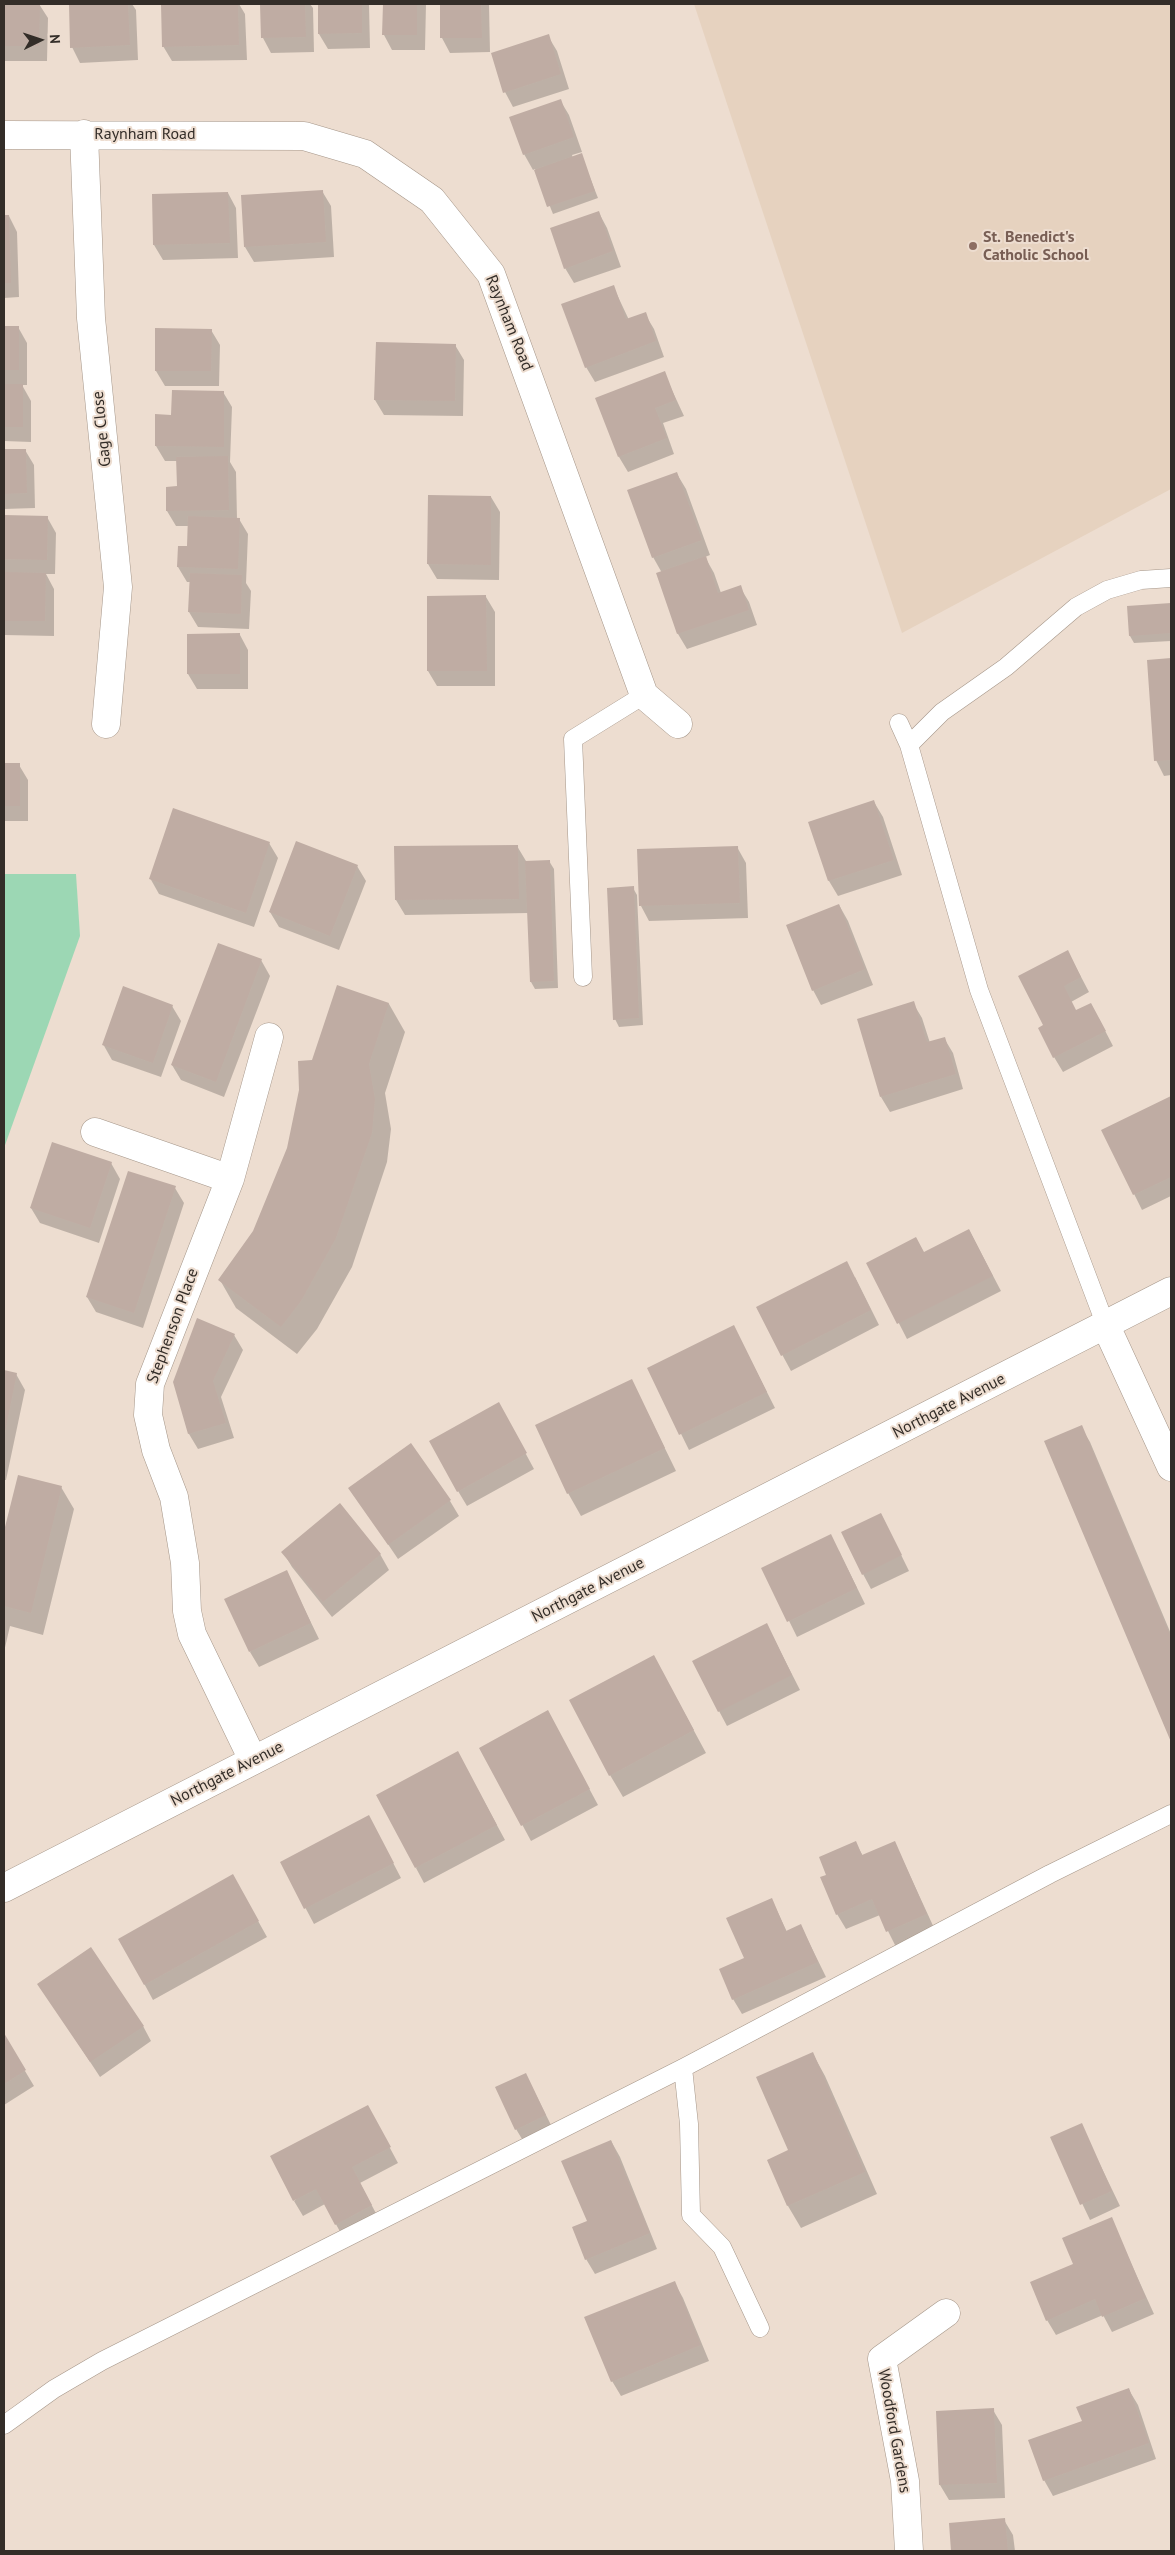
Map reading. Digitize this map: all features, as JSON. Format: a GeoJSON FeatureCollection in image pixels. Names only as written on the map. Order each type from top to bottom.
{"type":"FeatureCollection","features":[{"type":"Feature","properties":{"kind":"street","name":"Gage Close"},"geometry":{"type":"LineString","coordinates":[[84,134],[91,318],[118,587],[106,724]]}},
{"type":"Feature","properties":{"kind":"street","name":"Raynham Road"},"geometry":{"type":"LineString","coordinates":[[4,135],[304,136],[365,154],[432,200],[492,274],[644,695],[678,724]]}},
{"type":"Feature","properties":{"kind":"street","name":"Stephenson Place"},"geometry":{"type":"LineString","coordinates":[[253,1760],[192,1634],[187,1612],[185,1563],[174,1497],[156,1450],[148,1415],[150,1384],[230,1179],[269,1037]]}},
{"type":"Feature","properties":{"kind":"street"},"geometry":{"type":"LineString","coordinates":[[95,1132],[230,1179]]}},
{"type":"Feature","properties":{"kind":"street","name":"Northgate Avenue"},"geometry":{"type":"LineString","coordinates":[[4,1888],[1106,1326],[1171,1291]]}},
{"type":"Feature","properties":{"kind":"street"},"geometry":{"type":"LineString","coordinates":[[1106,1326],[1171,1467]]}},
{"type":"Feature","properties":{"kind":"street","name":"Woodford Gardens"},"geometry":{"type":"LineString","coordinates":[[909,2551],[904,2481],[882,2359],[946,2313]]}},
{"type":"Feature","properties":{"kind":"lane"},"geometry":{"type":"LineString","coordinates":[[909,745],[942,712],[1006,667],[1076,607],[1106,590],[1141,580],[1171,578]]}},
{"type":"Feature","properties":{"kind":"lane"},"geometry":{"type":"LineString","coordinates":[[583,977],[573,739],[644,695]]}},
{"type":"Feature","properties":{"kind":"lane"},"geometry":{"type":"LineString","coordinates":[[899,723],[909,745],[979,990],[1106,1326]]}},
{"type":"Feature","properties":{"kind":"lane"},"geometry":{"type":"LineString","coordinates":[[4,2425],[54,2389],[102,2361],[683,2068],[1050,1874],[1171,1814]]}},
{"type":"Feature","properties":{"kind":"lane"},"geometry":{"type":"LineString","coordinates":[[683,2068],[689,2124],[691,2215],[722,2247],[760,2328]]}},
{"type":"Feature","properties":{"kind":"shaded area","name":"St. Benedict's Catholic School"},"geometry":{"type":"Polygon","coordinates":[[[694,4],[1171,4],[1171,489],[902,633],[694,4]]]}},
{"type":"Feature","properties":{"kind":"green space"},"geometry":{"type":"Polygon","coordinates":[[[4,874],[76,874],[80,936],[4,1148],[4,874]]]}},
{"type":"Feature","properties":{"kind":"building"},"geometry":{"type":"Polygon","coordinates":[[[4,4],[40,4],[39,46],[4,46],[4,4]]]}},
{"type":"Feature","properties":{"kind":"building"},"geometry":{"type":"Polygon","coordinates":[[[69,4],[128,4],[130,45],[70,48],[69,4]]]}},
{"type":"Feature","properties":{"kind":"building"},"geometry":{"type":"Polygon","coordinates":[[[161,4],[238,4],[239,45],[162,47],[161,4]]]}},
{"type":"Feature","properties":{"kind":"building"},"geometry":{"type":"Polygon","coordinates":[[[260,4],[305,4],[306,37],[261,38],[260,4]]]}},
{"type":"Feature","properties":{"kind":"building"},"geometry":{"type":"Polygon","coordinates":[[[318,4],[362,4],[362,33],[318,34],[318,4]]]}},
{"type":"Feature","properties":{"kind":"building"},"geometry":{"type":"Polygon","coordinates":[[[383,4],[417,4],[417,35],[382,35],[383,4]]]}},
{"type":"Feature","properties":{"kind":"building"},"geometry":{"type":"Polygon","coordinates":[[[440,4],[481,4],[482,38],[440,38],[440,4]]]}},
{"type":"Feature","properties":{"kind":"building"},"geometry":{"type":"Polygon","coordinates":[[[549,34],[561,74],[503,93],[491,53],[549,34]]]}},
{"type":"Feature","properties":{"kind":"building"},"geometry":{"type":"Polygon","coordinates":[[[561,99],[574,137],[523,155],[509,117],[561,99]]]}},
{"type":"Feature","properties":{"kind":"building"},"geometry":{"type":"Polygon","coordinates":[[[582,153],[595,191],[547,207],[534,170],[582,153]]]}},
{"type":"Feature","properties":{"kind":"building"},"geometry":{"type":"Polygon","coordinates":[[[323,190],[326,242],[244,247],[241,195],[323,190]]]}},
{"type":"Feature","properties":{"kind":"building"},"geometry":{"type":"Polygon","coordinates":[[[228,192],[230,243],[153,245],[152,194],[228,192]]]}},
{"type":"Feature","properties":{"kind":"building"},"geometry":{"type":"Polygon","coordinates":[[[599,211],[613,251],[564,269],[550,228],[599,211]]]}},
{"type":"Feature","properties":{"kind":"building"},"geometry":{"type":"Polygon","coordinates":[[[4,215],[9,215],[11,283],[4,283],[4,215]]]}},
{"type":"Feature","properties":{"kind":"building"},"geometry":{"type":"Polygon","coordinates":[[[614,285],[626,319],[646,312],[656,341],[585,368],[561,304],[614,285]]]}},
{"type":"Feature","properties":{"kind":"building"},"geometry":{"type":"Polygon","coordinates":[[[4,326],[19,326],[19,370],[4,370],[4,326]]]}},
{"type":"Feature","properties":{"kind":"building"},"geometry":{"type":"Polygon","coordinates":[[[155,328],[212,329],[211,371],[155,371],[155,328]]]}},
{"type":"Feature","properties":{"kind":"building"},"geometry":{"type":"Polygon","coordinates":[[[376,342],[456,344],[455,401],[374,400],[376,342]]]}},
{"type":"Feature","properties":{"kind":"building"},"geometry":{"type":"Polygon","coordinates":[[[665,371],[676,400],[655,408],[667,438],[618,457],[595,398],[665,371]]]}},
{"type":"Feature","properties":{"kind":"building"},"geometry":{"type":"Polygon","coordinates":[[[4,384],[23,384],[23,427],[4,427],[4,384]]]}},
{"type":"Feature","properties":{"kind":"building"},"geometry":{"type":"Polygon","coordinates":[[[172,390],[224,391],[224,447],[155,446],[155,414],[171,415],[172,390]]]}},
{"type":"Feature","properties":{"kind":"building"},"geometry":{"type":"Polygon","coordinates":[[[4,449],[26,449],[27,493],[4,494],[4,449]]]}},
{"type":"Feature","properties":{"kind":"building"},"geometry":{"type":"Polygon","coordinates":[[[228,456],[229,510],[166,511],[166,487],[177,486],[176,457],[228,456]]]}},
{"type":"Feature","properties":{"kind":"building"},"geometry":{"type":"Polygon","coordinates":[[[677,472],[702,540],[652,558],[627,490],[677,472]]]}},
{"type":"Feature","properties":{"kind":"building"},"geometry":{"type":"Polygon","coordinates":[[[428,495],[491,496],[491,565],[427,564],[428,495]]]}},
{"type":"Feature","properties":{"kind":"building"},"geometry":{"type":"Polygon","coordinates":[[[4,515],[48,516],[47,560],[4,559],[4,515]]]}},
{"type":"Feature","properties":{"kind":"building"},"geometry":{"type":"Polygon","coordinates":[[[188,516],[240,518],[238,569],[177,567],[178,546],[187,546],[188,516]]]}},
{"type":"Feature","properties":{"kind":"building"},"geometry":{"type":"Polygon","coordinates":[[[706,556],[718,593],[741,585],[749,610],[677,634],[656,573],[706,556]]]}},
{"type":"Feature","properties":{"kind":"building"},"geometry":{"type":"Polygon","coordinates":[[[4,572],[46,573],[45,621],[4,621],[4,572]]]}},
{"type":"Feature","properties":{"kind":"building"},"geometry":{"type":"Polygon","coordinates":[[[190,573],[242,575],[241,614],[188,612],[190,573]]]}},
{"type":"Feature","properties":{"kind":"building"},"geometry":{"type":"Polygon","coordinates":[[[486,595],[487,671],[427,671],[427,596],[486,595]]]}},
{"type":"Feature","properties":{"kind":"building"},"geometry":{"type":"Polygon","coordinates":[[[1171,603],[1171,633],[1129,636],[1127,606],[1171,603]]]}},
{"type":"Feature","properties":{"kind":"building"},"geometry":{"type":"Polygon","coordinates":[[[240,633],[240,674],[187,674],[187,634],[240,633]]]}},
{"type":"Feature","properties":{"kind":"building"},"geometry":{"type":"Polygon","coordinates":[[[1171,658],[1171,760],[1154,761],[1147,660],[1171,658]]]}},
{"type":"Feature","properties":{"kind":"building"},"geometry":{"type":"Polygon","coordinates":[[[4,763],[20,763],[20,806],[4,806],[4,763]]]}},
{"type":"Feature","properties":{"kind":"building"},"geometry":{"type":"Polygon","coordinates":[[[874,800],[894,860],[828,881],[808,822],[874,800]]]}},
{"type":"Feature","properties":{"kind":"building"},"geometry":{"type":"Polygon","coordinates":[[[173,808],[270,842],[246,913],[149,879],[173,808]]]}},
{"type":"Feature","properties":{"kind":"building"},"geometry":{"type":"Polygon","coordinates":[[[296,841],[358,865],[330,936],[269,912],[296,841]]]}},
{"type":"Feature","properties":{"kind":"building"},"geometry":{"type":"Polygon","coordinates":[[[518,845],[519,899],[395,900],[394,846],[518,845]]]}},
{"type":"Feature","properties":{"kind":"building"},"geometry":{"type":"Polygon","coordinates":[[[738,846],[740,903],[639,906],[637,849],[738,846]]]}},
{"type":"Feature","properties":{"kind":"building"},"geometry":{"type":"Polygon","coordinates":[[[550,860],[554,981],[530,982],[525,861],[550,860]]]}},
{"type":"Feature","properties":{"kind":"building"},"geometry":{"type":"Polygon","coordinates":[[[634,886],[639,1018],[613,1020],[607,888],[634,886]]]}},
{"type":"Feature","properties":{"kind":"building"},"geometry":{"type":"Polygon","coordinates":[[[839,904],[865,969],[812,991],[786,925],[839,904]]]}},
{"type":"Feature","properties":{"kind":"building"},"geometry":{"type":"Polygon","coordinates":[[[218,943],[262,959],[216,1082],[171,1065],[218,943]]]}},
{"type":"Feature","properties":{"kind":"building"},"geometry":{"type":"Polygon","coordinates":[[[1068,950],[1081,977],[1064,986],[1076,1010],[1091,1003],[1106,1031],[1053,1058],[1038,1028],[1043,1025],[1018,976],[1068,950]]]}},
{"type":"Feature","properties":{"kind":"building"},"geometry":{"type":"Polygon","coordinates":[[[337,985],[389,1003],[369,1064],[375,1099],[372,1133],[336,1238],[301,1301],[281,1327],[218,1280],[253,1231],[287,1148],[299,1090],[298,1061],[312,1060],[337,985]]]}},
{"type":"Feature","properties":{"kind":"building"},"geometry":{"type":"Polygon","coordinates":[[[123,986],[173,1005],[153,1063],[102,1045],[123,986]]]}},
{"type":"Feature","properties":{"kind":"building"},"geometry":{"type":"Polygon","coordinates":[[[914,1001],[927,1042],[945,1037],[956,1074],[880,1097],[857,1019],[914,1001]]]}},
{"type":"Feature","properties":{"kind":"building"},"geometry":{"type":"Polygon","coordinates":[[[1171,1096],[1171,1177],[1133,1195],[1101,1130],[1171,1096]]]}},
{"type":"Feature","properties":{"kind":"building"},"geometry":{"type":"Polygon","coordinates":[[[52,1142],[112,1162],[90,1228],[30,1208],[52,1142]]]}},
{"type":"Feature","properties":{"kind":"building"},"geometry":{"type":"Polygon","coordinates":[[[128,1171],[176,1186],[134,1313],[86,1297],[128,1171]]]}},
{"type":"Feature","properties":{"kind":"building"},"geometry":{"type":"Polygon","coordinates":[[[969,1229],[993,1276],[897,1324],[866,1263],[916,1237],[924,1252],[969,1229]]]}},
{"type":"Feature","properties":{"kind":"building"},"geometry":{"type":"Polygon","coordinates":[[[847,1261],[871,1310],[781,1356],[756,1307],[847,1261]]]}},
{"type":"Feature","properties":{"kind":"building"},"geometry":{"type":"Polygon","coordinates":[[[197,1318],[235,1334],[213,1381],[226,1423],[188,1434],[173,1382],[197,1318]]]}},
{"type":"Feature","properties":{"kind":"building"},"geometry":{"type":"Polygon","coordinates":[[[734,1325],[767,1392],[679,1435],[647,1368],[734,1325]]]}},
{"type":"Feature","properties":{"kind":"building"},"geometry":{"type":"Polygon","coordinates":[[[4,1370],[17,1373],[5,1432],[4,1432],[4,1370]]]}},
{"type":"Feature","properties":{"kind":"building"},"geometry":{"type":"Polygon","coordinates":[[[632,1379],[665,1448],[567,1494],[535,1425],[632,1379]]]}},
{"type":"Feature","properties":{"kind":"building"},"geometry":{"type":"Polygon","coordinates":[[[499,1402],[527,1453],[457,1492],[429,1441],[499,1402]]]}},
{"type":"Feature","properties":{"kind":"building"},"geometry":{"type":"Polygon","coordinates":[[[1082,1425],[1171,1637],[1171,1742],[1044,1441],[1082,1425]]]}},
{"type":"Feature","properties":{"kind":"building"},"geometry":{"type":"Polygon","coordinates":[[[411,1443],[451,1500],[388,1545],[348,1488],[411,1443]]]}},
{"type":"Feature","properties":{"kind":"building"},"geometry":{"type":"Polygon","coordinates":[[[18,1475],[62,1486],[31,1613],[4,1606],[4,1531],[18,1475]]]}},
{"type":"Feature","properties":{"kind":"building"},"geometry":{"type":"Polygon","coordinates":[[[340,1503],[381,1554],[323,1602],[281,1552],[340,1503]]]}},
{"type":"Feature","properties":{"kind":"building"},"geometry":{"type":"Polygon","coordinates":[[[881,1513],[902,1555],[862,1575],[841,1532],[881,1513]]]}},
{"type":"Feature","properties":{"kind":"building"},"geometry":{"type":"Polygon","coordinates":[[[831,1534],[857,1588],[787,1622],[761,1568],[831,1534]]]}},
{"type":"Feature","properties":{"kind":"building"},"geometry":{"type":"Polygon","coordinates":[[[287,1570],[311,1623],[249,1652],[224,1599],[287,1570]]]}},
{"type":"Feature","properties":{"kind":"building"},"geometry":{"type":"Polygon","coordinates":[[[767,1623],[792,1675],[718,1712],[692,1661],[767,1623]]]}},
{"type":"Feature","properties":{"kind":"building"},"geometry":{"type":"Polygon","coordinates":[[[654,1655],[694,1730],[609,1776],[569,1700],[654,1655]]]}},
{"type":"Feature","properties":{"kind":"building"},"geometry":{"type":"Polygon","coordinates":[[[548,1710],[590,1789],[521,1826],[479,1748],[548,1710]]]}},
{"type":"Feature","properties":{"kind":"building"},"geometry":{"type":"Polygon","coordinates":[[[458,1751],[497,1825],[415,1868],[376,1795],[458,1751]]]}},
{"type":"Feature","properties":{"kind":"building"},"geometry":{"type":"Polygon","coordinates":[[[369,1815],[394,1863],[304,1909],[280,1862],[369,1815]]]}},
{"type":"Feature","properties":{"kind":"building"},"geometry":{"type":"Polygon","coordinates":[[[856,1841],[862,1855],[895,1841],[927,1914],[886,1932],[872,1899],[836,1915],[820,1877],[826,1875],[819,1857],[856,1841]]]}},
{"type":"Feature","properties":{"kind":"building"},"geometry":{"type":"Polygon","coordinates":[[[233,1874],[259,1921],[144,1985],[118,1939],[233,1874]]]}},
{"type":"Feature","properties":{"kind":"building"},"geometry":{"type":"Polygon","coordinates":[[[772,1898],[786,1931],[801,1924],[818,1962],[732,2000],[719,1969],[744,1958],[726,1918],[772,1898]]]}},
{"type":"Feature","properties":{"kind":"building"},"geometry":{"type":"Polygon","coordinates":[[[91,1947],[144,2026],[90,2062],[37,1984],[91,1947]]]}},
{"type":"Feature","properties":{"kind":"building"},"geometry":{"type":"Polygon","coordinates":[[[4,2033],[26,2070],[4,2084],[4,2033]]]}},
{"type":"Feature","properties":{"kind":"building"},"geometry":{"type":"Polygon","coordinates":[[[813,2052],[865,2172],[787,2206],[767,2160],[788,2150],[756,2077],[813,2052]]]}},
{"type":"Feature","properties":{"kind":"building"},"geometry":{"type":"Polygon","coordinates":[[[526,2073],[546,2115],[515,2130],[495,2087],[526,2073]]]}},
{"type":"Feature","properties":{"kind":"building"},"geometry":{"type":"Polygon","coordinates":[[[368,2105],[391,2147],[352,2167],[372,2205],[335,2225],[316,2189],[293,2201],[270,2156],[368,2105]]]}},
{"type":"Feature","properties":{"kind":"building"},"geometry":{"type":"Polygon","coordinates":[[[1082,2123],[1112,2191],[1080,2205],[1050,2137],[1082,2123]]]}},
{"type":"Feature","properties":{"kind":"building"},"geometry":{"type":"Polygon","coordinates":[[[611,2140],[650,2233],[585,2260],[572,2227],[587,2221],[561,2161],[611,2140]]]}},
{"type":"Feature","properties":{"kind":"building"},"geometry":{"type":"Polygon","coordinates":[[[1112,2217],[1146,2298],[1102,2317],[1095,2299],[1046,2321],[1030,2282],[1073,2264],[1062,2238],[1112,2217]]]}},
{"type":"Feature","properties":{"kind":"building"},"geometry":{"type":"Polygon","coordinates":[[[675,2281],[701,2345],[611,2382],[584,2317],[675,2281]]]}},
{"type":"Feature","properties":{"kind":"building"},"geometry":{"type":"Polygon","coordinates":[[[1129,2388],[1149,2443],[1043,2481],[1028,2440],[1082,2421],[1076,2407],[1129,2388]]]}},
{"type":"Feature","properties":{"kind":"building"},"geometry":{"type":"Polygon","coordinates":[[[994,2408],[997,2483],[939,2485],[936,2411],[994,2408]]]}},
{"type":"Feature","properties":{"kind":"building"},"geometry":{"type":"Polygon","coordinates":[[[1005,2518],[1008,2551],[951,2551],[949,2523],[1005,2518]]]}},
{"type":"Feature","properties":{"kind":"place","name":"St. Benedict's Catholic School"},"geometry":{"type":"Point","coordinates":[973,246]}}]}
